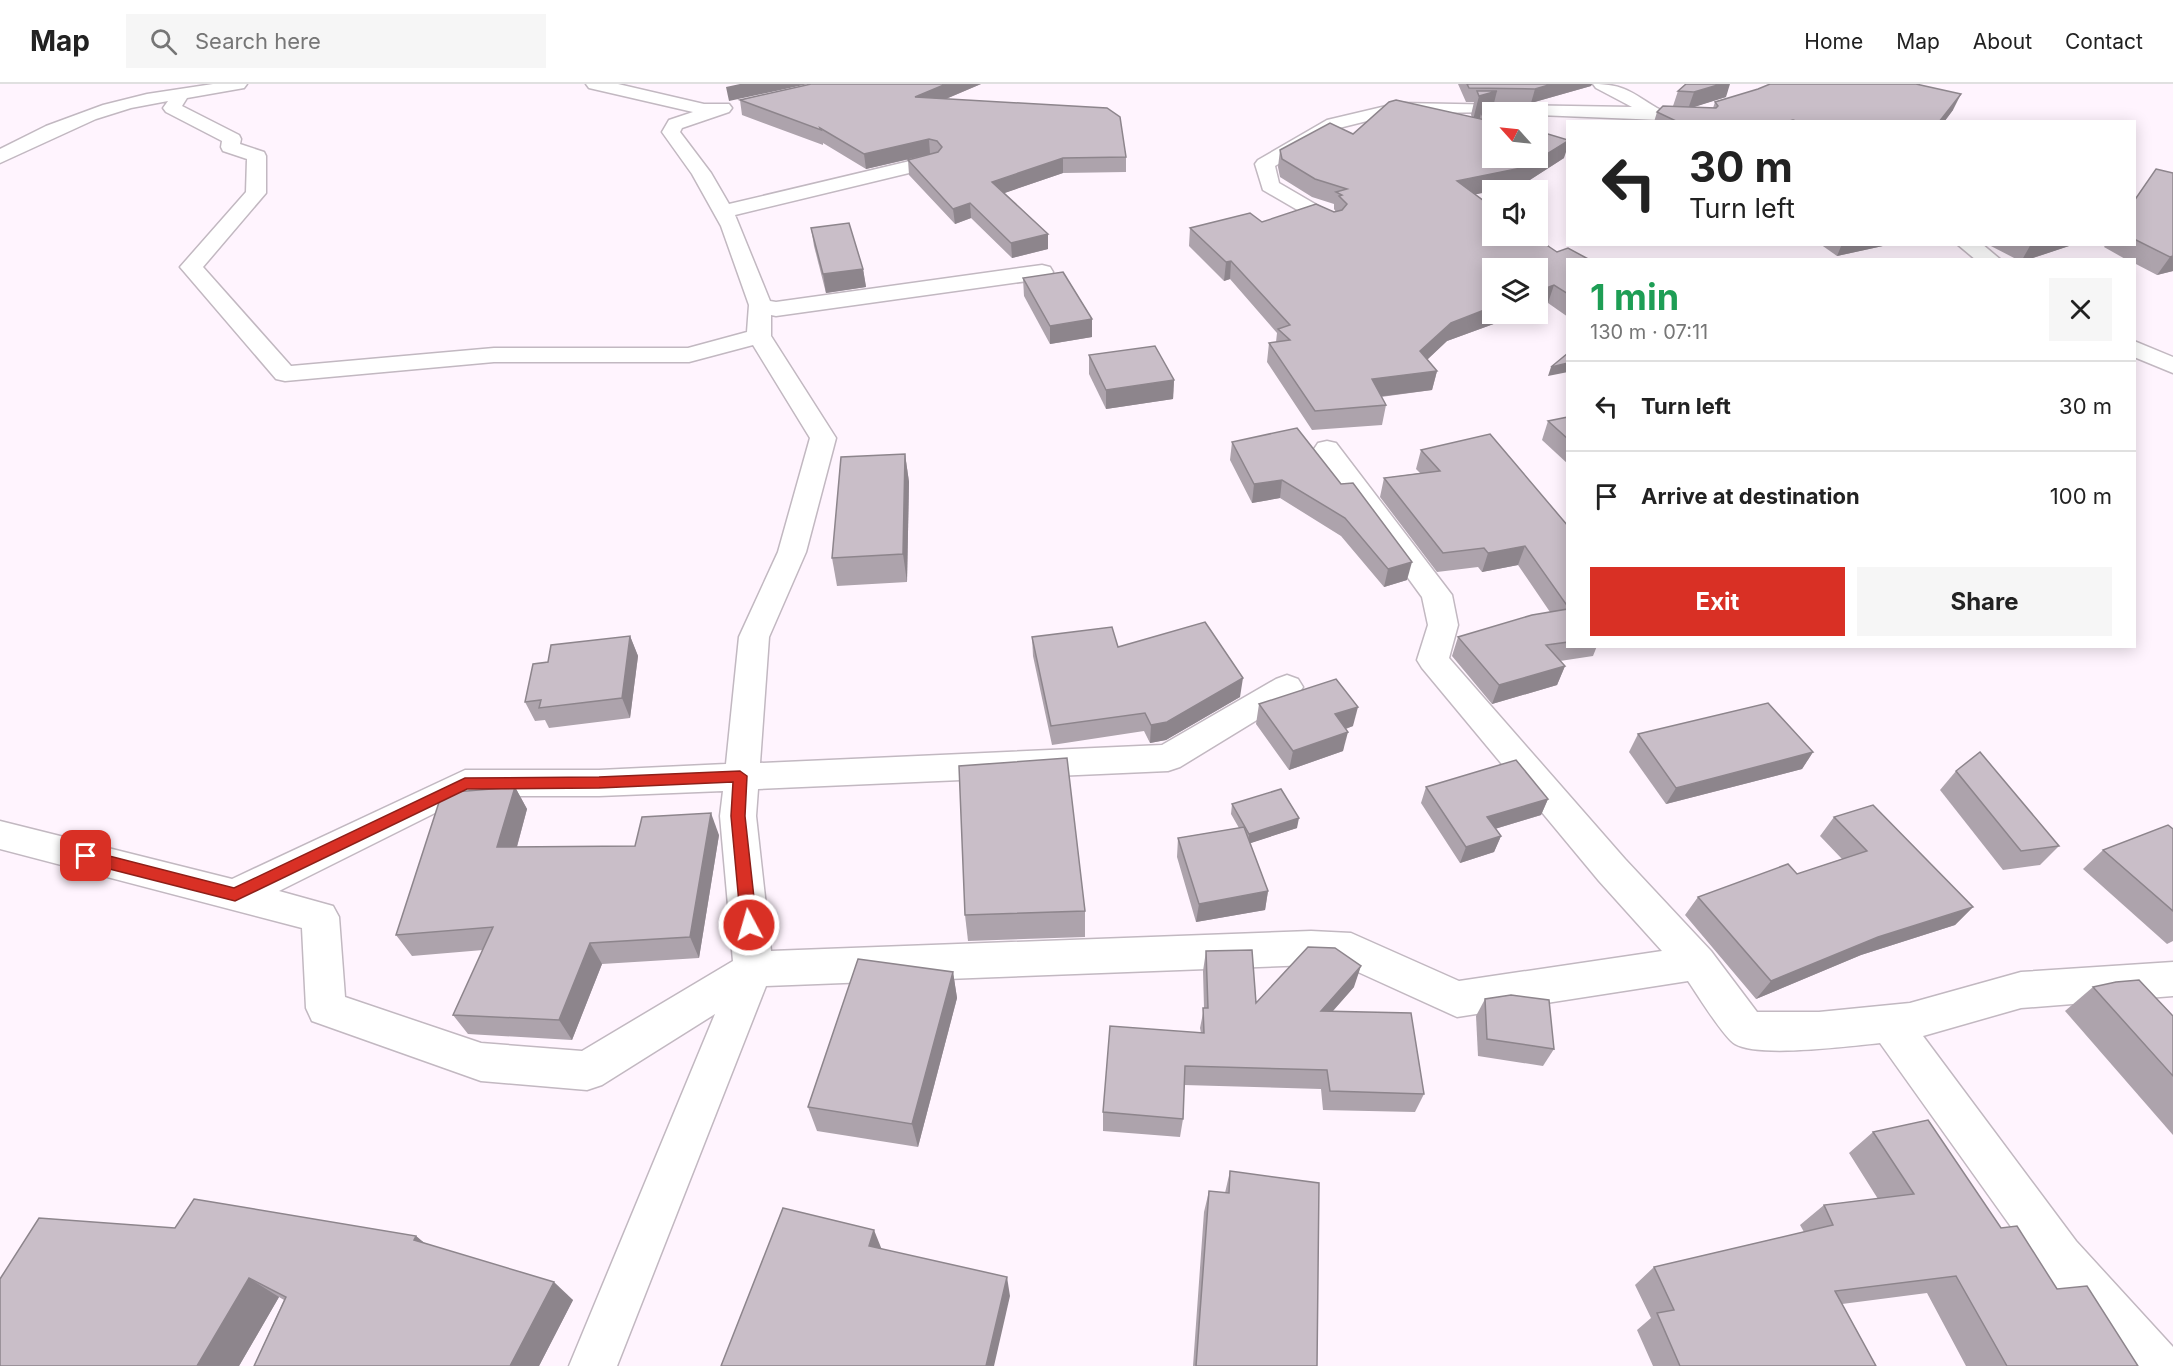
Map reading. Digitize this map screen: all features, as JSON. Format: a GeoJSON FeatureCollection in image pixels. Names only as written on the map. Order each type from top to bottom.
{"type":"FeatureCollection","features":[{"type":"Feature","properties":{"kind":"street"},"geometry":{"type":"LineString","coordinates":[[0,157],[86,117],[146,99],[214,91],[238,84]]}},
{"type":"Feature","properties":{"kind":"street"},"geometry":{"type":"LineString","coordinates":[[593,1366],[753,969],[738,816],[754,637],[792,552],[823,438],[759,336],[760,306],[731,226],[701,173],[671,132],[675,124],[731,108],[704,109],[595,84]]}},
{"type":"Feature","properties":{"kind":"street"},"geometry":{"type":"LineString","coordinates":[[1602,84],[1659,114]]}},
{"type":"Feature","properties":{"kind":"street"},"geometry":{"type":"LineString","coordinates":[[180,95],[172,108],[232,139],[230,147],[257,156],[256,193],[191,267],[285,374],[494,355],[689,355],[759,336]]}},
{"type":"Feature","properties":{"kind":"street"},"geometry":{"type":"LineString","coordinates":[[1332,222],[1270,186],[1265,164],[1333,124],[1399,108],[1595,110],[1700,116]]}},
{"type":"Feature","properties":{"kind":"street"},"geometry":{"type":"LineString","coordinates":[[723,212],[931,162]]}},
{"type":"Feature","properties":{"kind":"street"},"geometry":{"type":"LineString","coordinates":[[1970,246],[1988,258]]}},
{"type":"Feature","properties":{"kind":"street"},"geometry":{"type":"LineString","coordinates":[[760,306],[776,309],[1042,272]]}},
{"type":"Feature","properties":{"kind":"street"},"geometry":{"type":"LineString","coordinates":[[2136,349],[2173,366]]}},
{"type":"Feature","properties":{"kind":"street"},"geometry":{"type":"LineString","coordinates":[[1327,449],[1437,594],[1443,625],[1433,660],[1605,862],[1697,963],[1747,1030],[1819,1031],[1910,1021],[2021,990],[2173,979]]}},
{"type":"Feature","properties":{"kind":"street"},"geometry":{"type":"LineString","coordinates":[[235,895],[465,783],[599,783],[1168,758],[1287,687]]}},
{"type":"Feature","properties":{"kind":"street"},"geometry":{"type":"LineString","coordinates":[[0,835],[320,917],[326,1008],[481,1062],[587,1071],[753,969],[1311,948],[1351,950],[1457,999],[1697,963]]}},
{"type":"Feature","properties":{"kind":"street"},"geometry":{"type":"LineString","coordinates":[[1890,1023],[2060,1257],[2157,1366]]}},
{"type":"Feature","properties":{"kind":"building"},"geometry":{"type":"Polygon","coordinates":[[[811,84],[946,84],[915,97],[1107,108],[1120,117],[1126,157],[1063,158],[992,182],[1048,234],[1011,243],[970,203],[953,209],[908,160],[938,152],[942,147],[937,141],[929,139],[864,154],[820,128],[821,130],[740,100],[811,84]]]}},
{"type":"Feature","properties":{"kind":"building"},"geometry":{"type":"Polygon","coordinates":[[[1467,84],[1552,84],[1535,89],[1469,88],[1467,84]]]}},
{"type":"Feature","properties":{"kind":"building"},"geometry":{"type":"Polygon","coordinates":[[[1686,84],[1721,84],[1694,92],[1678,91],[1686,84]]]}},
{"type":"Feature","properties":{"kind":"building"},"geometry":{"type":"Polygon","coordinates":[[[1770,84],[1916,84],[1961,94],[1941,120],[1674,120],[1657,112],[1663,106],[1716,108],[1718,106],[1715,102],[1770,84]]]}},
{"type":"Feature","properties":{"kind":"building"},"geometry":{"type":"Polygon","coordinates":[[[1477,91],[1497,91],[1479,96],[1477,91]]]}},
{"type":"Feature","properties":{"kind":"building"},"geometry":{"type":"Polygon","coordinates":[[[1396,100],[1482,119],[1482,168],[1521,168],[1457,181],[1482,200],[1482,246],[1548,246],[1557,252],[1568,248],[1586,258],[1566,258],[1566,293],[1554,285],[1548,287],[1548,258],[1482,258],[1482,311],[1451,323],[1420,351],[1437,371],[1372,379],[1386,405],[1315,411],[1269,343],[1290,340],[1278,329],[1290,325],[1231,261],[1226,262],[1190,228],[1250,213],[1262,222],[1316,204],[1334,212],[1342,210],[1347,204],[1339,196],[1342,195],[1336,192],[1347,189],[1315,179],[1282,159],[1280,150],[1330,123],[1353,134],[1389,102],[1396,100]]]}},
{"type":"Feature","properties":{"kind":"building"},"geometry":{"type":"Polygon","coordinates":[[[1548,134],[1566,139],[1566,142],[1548,153],[1548,134]]]}},
{"type":"Feature","properties":{"kind":"building"},"geometry":{"type":"Polygon","coordinates":[[[2156,169],[2173,173],[2173,256],[2170,257],[2136,240],[2136,198],[2156,169]]]}},
{"type":"Feature","properties":{"kind":"building"},"geometry":{"type":"Polygon","coordinates":[[[849,223],[863,269],[823,274],[811,228],[849,223]]]}},
{"type":"Feature","properties":{"kind":"building"},"geometry":{"type":"Polygon","coordinates":[[[1063,272],[1092,319],[1050,326],[1023,278],[1063,272]]]}},
{"type":"Feature","properties":{"kind":"building"},"geometry":{"type":"Polygon","coordinates":[[[1155,346],[1174,380],[1106,390],[1089,355],[1155,346]]]}},
{"type":"Feature","properties":{"kind":"building"},"geometry":{"type":"Polygon","coordinates":[[[1566,355],[1566,363],[1551,367],[1566,355]]]}},
{"type":"Feature","properties":{"kind":"building"},"geometry":{"type":"Polygon","coordinates":[[[1566,417],[1566,437],[1548,421],[1566,417]]]}},
{"type":"Feature","properties":{"kind":"building"},"geometry":{"type":"Polygon","coordinates":[[[1297,428],[1341,484],[1353,483],[1412,562],[1388,569],[1345,518],[1282,480],[1254,484],[1232,442],[1297,428]]]}},
{"type":"Feature","properties":{"kind":"building"},"geometry":{"type":"Polygon","coordinates":[[[1490,434],[1566,524],[1566,604],[1525,546],[1488,553],[1484,548],[1443,553],[1384,478],[1440,471],[1421,450],[1490,434]]]}},
{"type":"Feature","properties":{"kind":"building"},"geometry":{"type":"Polygon","coordinates":[[[905,454],[903,554],[832,558],[841,457],[905,454]]]}},
{"type":"Feature","properties":{"kind":"building"},"geometry":{"type":"Polygon","coordinates":[[[1566,609],[1566,642],[1546,645],[1565,666],[1499,685],[1458,637],[1532,615],[1566,609]]]}},
{"type":"Feature","properties":{"kind":"building"},"geometry":{"type":"Polygon","coordinates":[[[1205,622],[1243,678],[1167,722],[1151,725],[1145,713],[1051,726],[1032,637],[1112,627],[1118,647],[1205,622]]]}},
{"type":"Feature","properties":{"kind":"building"},"geometry":{"type":"Polygon","coordinates":[[[630,636],[622,698],[539,708],[541,700],[525,702],[533,664],[548,662],[551,645],[630,636]]]}},
{"type":"Feature","properties":{"kind":"building"},"geometry":{"type":"Polygon","coordinates":[[[1336,679],[1358,707],[1335,714],[1348,732],[1293,751],[1259,704],[1336,679]]]}},
{"type":"Feature","properties":{"kind":"building"},"geometry":{"type":"Polygon","coordinates":[[[1768,703],[1813,752],[1676,788],[1638,734],[1768,703]]]}},
{"type":"Feature","properties":{"kind":"building"},"geometry":{"type":"Polygon","coordinates":[[[1980,752],[2059,846],[2021,851],[1956,771],[1980,752]]]}},
{"type":"Feature","properties":{"kind":"building"},"geometry":{"type":"Polygon","coordinates":[[[1067,758],[1085,911],[965,915],[959,766],[1067,758]]]}},
{"type":"Feature","properties":{"kind":"building"},"geometry":{"type":"Polygon","coordinates":[[[1516,760],[1548,799],[1487,817],[1501,836],[1466,847],[1426,787],[1516,760]]]}},
{"type":"Feature","properties":{"kind":"building"},"geometry":{"type":"Polygon","coordinates":[[[515,787],[497,847],[635,846],[642,817],[711,813],[690,937],[590,943],[559,1020],[453,1015],[493,927],[396,935],[442,793],[515,787]]]}},
{"type":"Feature","properties":{"kind":"building"},"geometry":{"type":"Polygon","coordinates":[[[1281,789],[1299,818],[1249,834],[1232,804],[1281,789]]]}},
{"type":"Feature","properties":{"kind":"building"},"geometry":{"type":"Polygon","coordinates":[[[1873,805],[1973,907],[1878,937],[1771,981],[1698,897],[1788,864],[1797,874],[1867,851],[1834,817],[1873,805]]]}},
{"type":"Feature","properties":{"kind":"building"},"geometry":{"type":"Polygon","coordinates":[[[2168,825],[2173,829],[2173,911],[2103,850],[2168,825]]]}},
{"type":"Feature","properties":{"kind":"building"},"geometry":{"type":"Polygon","coordinates":[[[1244,827],[1268,891],[1199,904],[1178,838],[1244,827]]]}},
{"type":"Feature","properties":{"kind":"building"},"geometry":{"type":"Polygon","coordinates":[[[1308,947],[1335,948],[1361,966],[1321,1011],[1411,1013],[1424,1094],[1330,1091],[1327,1070],[1185,1066],[1183,1119],[1103,1112],[1110,1026],[1204,1033],[1203,1008],[1208,1008],[1206,951],[1252,950],[1256,1003],[1308,947]]]}},
{"type":"Feature","properties":{"kind":"building"},"geometry":{"type":"Polygon","coordinates":[[[858,959],[953,972],[912,1124],[808,1107],[858,959]]]}},
{"type":"Feature","properties":{"kind":"building"},"geometry":{"type":"Polygon","coordinates":[[[2139,980],[2173,1016],[2173,1076],[2093,987],[2139,980]]]}},
{"type":"Feature","properties":{"kind":"building"},"geometry":{"type":"Polygon","coordinates":[[[1511,995],[1549,1000],[1554,1049],[1487,1039],[1485,999],[1511,995]]]}},
{"type":"Feature","properties":{"kind":"building"},"geometry":{"type":"Polygon","coordinates":[[[1928,1120],[2001,1228],[2017,1226],[2057,1289],[2087,1286],[2138,1366],[2007,1366],[1956,1276],[1835,1291],[1876,1366],[1680,1366],[1657,1313],[1674,1310],[1654,1267],[1833,1225],[1824,1205],[1914,1194],[1873,1132],[1928,1120]]]}},
{"type":"Feature","properties":{"kind":"building"},"geometry":{"type":"Polygon","coordinates":[[[1230,1171],[1319,1183],[1317,1366],[1196,1366],[1209,1191],[1229,1193],[1230,1171]]]}},
{"type":"Feature","properties":{"kind":"building"},"geometry":{"type":"Polygon","coordinates":[[[194,1199],[416,1236],[414,1240],[554,1282],[510,1366],[254,1366],[286,1297],[249,1278],[197,1366],[0,1366],[0,1279],[39,1218],[175,1228],[194,1199]]]}},
{"type":"Feature","properties":{"kind":"building"},"geometry":{"type":"Polygon","coordinates":[[[783,1208],[874,1230],[869,1246],[1007,1277],[986,1366],[721,1366],[783,1208]]]}},
{"type":"Feature","properties":{"kind":"route"},"geometry":{"type":"LineString","coordinates":[[86,856],[235,895],[465,783],[599,783],[740,776],[738,816],[749,925]]}}]}
